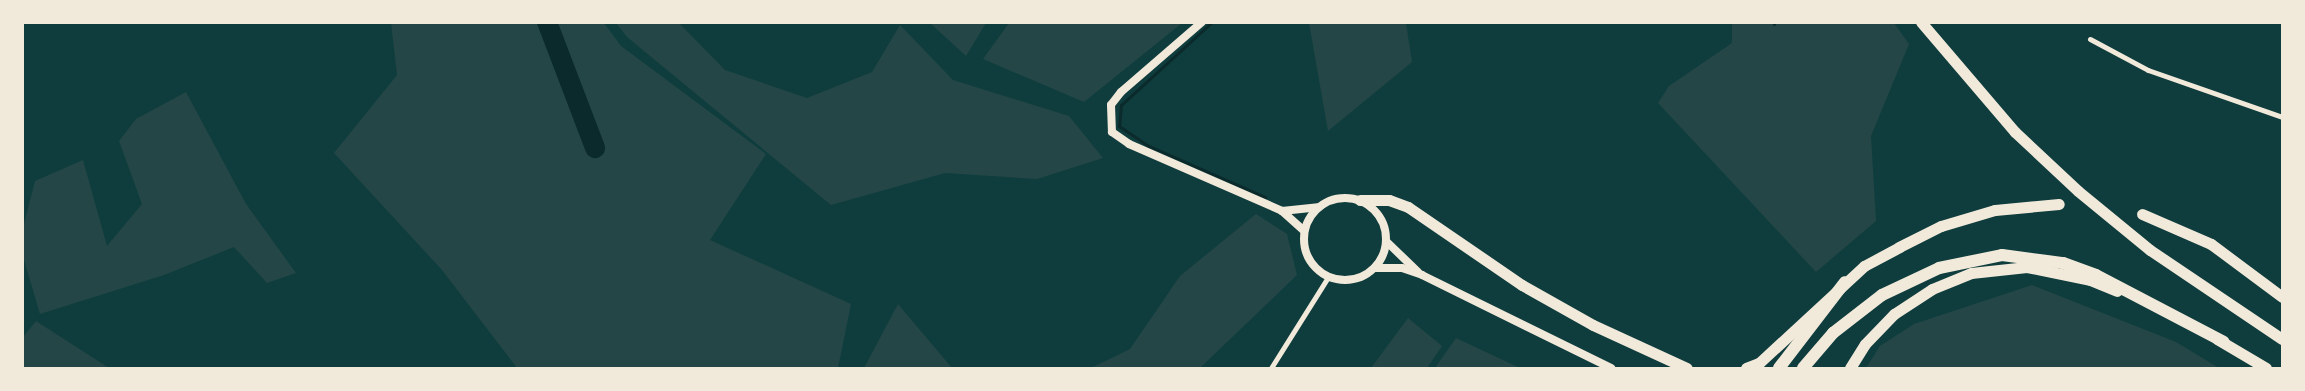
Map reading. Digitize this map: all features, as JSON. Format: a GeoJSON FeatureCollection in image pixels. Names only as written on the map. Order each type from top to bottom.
{"type":"FeatureCollection","features":[{"type":"Feature","properties":{"kind":"highway"},"geometry":{"type":"LineString","coordinates":[[1922,22],[2015,132],[2078,192],[2150,250],[2282,339]]}},
{"type":"Feature","properties":{"kind":"highway"},"geometry":{"type":"LineString","coordinates":[[1360,200],[1389,200],[1408,207],[1522,284],[1593,325],[1687,368]]}},
{"type":"Feature","properties":{"kind":"highway"},"geometry":{"type":"LineString","coordinates":[[1746,368],[1759,363],[1864,266],[1941,226],[1995,210],[2059,204]]}},
{"type":"Feature","properties":{"kind":"highway"},"geometry":{"type":"LineString","coordinates":[[2142,214],[2211,244],[2282,297]]}},
{"type":"Feature","properties":{"kind":"highway"},"geometry":{"type":"LineString","coordinates":[[1803,368],[1833,333],[1882,295],[1939,268],[2002,255],[2063,263],[2096,275],[2224,342],[2266,368]]}},
{"type":"Feature","properties":{"kind":"highway"},"geometry":{"type":"LineString","coordinates":[[1850,368],[1875,332],[1911,301],[1951,280],[1998,268],[2027,267],[2090,280],[2224,342]]}},
{"type":"Feature","properties":{"kind":"highway"},"geometry":{"type":"LineString","coordinates":[[1778,368],[1845,282]]}},
{"type":"Feature","properties":{"kind":"street"},"geometry":{"type":"LineString","coordinates":[[1202,22],[1121,92],[1112,105],[1112,132],[1129,144],[1282,211],[1304,231]]}},
{"type":"Feature","properties":{"kind":"street"},"geometry":{"type":"LineString","coordinates":[[2090,39],[2148,70],[2282,117]]}},
{"type":"Feature","properties":{"kind":"street"},"geometry":{"type":"LineString","coordinates":[[1282,211],[1318,207],[1343,197],[1360,200],[1380,217],[1387,242],[1422,275]]}},
{"type":"Feature","properties":{"kind":"street"},"geometry":{"type":"LineString","coordinates":[[1318,207],[1304,231],[1308,259],[1328,277],[1352,280],[1375,268],[1402,268],[1422,275],[1611,368]]}},
{"type":"Feature","properties":{"kind":"street"},"geometry":{"type":"LineString","coordinates":[[1375,268],[1387,242]]}},
{"type":"Feature","properties":{"kind":"street"},"geometry":{"type":"LineString","coordinates":[[1271,368],[1328,277]]}},
{"type":"Feature","properties":{"kind":"shaded area"},"geometry":{"type":"Polygon","coordinates":[[[391,23],[604,23],[621,46],[766,154],[710,240],[851,304],[838,368],[517,368],[442,270],[334,153],[397,75],[391,23]]]}},
{"type":"Feature","properties":{"kind":"shaded area"},"geometry":{"type":"Polygon","coordinates":[[[616,23],[679,23],[725,70],[807,98],[872,72],[900,25],[953,80],[1069,116],[1103,158],[1037,179],[945,173],[831,205],[627,37],[616,23]]]}},
{"type":"Feature","properties":{"kind":"shaded area"},"geometry":{"type":"Polygon","coordinates":[[[930,23],[986,23],[966,56],[930,23]]]}},
{"type":"Feature","properties":{"kind":"shaded area"},"geometry":{"type":"Polygon","coordinates":[[[1009,23],[1182,23],[1084,102],[983,59],[1009,23]]]}},
{"type":"Feature","properties":{"kind":"shaded area"},"geometry":{"type":"Polygon","coordinates":[[[1309,23],[1406,23],[1412,62],[1328,131],[1309,23]]]}},
{"type":"Feature","properties":{"kind":"shaded area"},"geometry":{"type":"Polygon","coordinates":[[[1732,23],[1894,23],[1909,44],[1871,136],[1876,221],[1816,272],[1658,103],[1669,86],[1732,43],[1732,23]]]}},
{"type":"Feature","properties":{"kind":"shaded area"},"geometry":{"type":"Polygon","coordinates":[[[186,92],[246,204],[296,273],[267,283],[234,247],[164,275],[40,314],[22,253],[23,228],[35,181],[83,160],[107,246],[142,204],[119,141],[136,119],[186,92]]]}},
{"type":"Feature","properties":{"kind":"shaded area"},"geometry":{"type":"Polygon","coordinates":[[[1256,214],[1287,234],[1297,275],[1200,368],[1091,368],[1130,349],[1180,276],[1256,214]]]}},
{"type":"Feature","properties":{"kind":"shaded area"},"geometry":{"type":"Polygon","coordinates":[[[2032,285],[2176,342],[2219,368],[1866,368],[1880,346],[1914,324],[2032,285]]]}},
{"type":"Feature","properties":{"kind":"shaded area"},"geometry":{"type":"Polygon","coordinates":[[[898,304],[952,368],[864,368],[898,304]]]}},
{"type":"Feature","properties":{"kind":"shaded area"},"geometry":{"type":"Polygon","coordinates":[[[1408,318],[1442,346],[1427,368],[1371,368],[1408,318]]]}},
{"type":"Feature","properties":{"kind":"shaded area"},"geometry":{"type":"Polygon","coordinates":[[[36,321],[109,368],[23,368],[23,337],[36,321]]]}},
{"type":"Feature","properties":{"kind":"shaded area"},"geometry":{"type":"Polygon","coordinates":[[[1456,338],[1520,368],[1435,368],[1456,338]]]}},
{"type":"Feature","properties":{"kind":"waterway"},"geometry":{"type":"LineString","coordinates":[[547,22],[595,148]]}},
{"type":"Feature","properties":{"kind":"waterway"},"geometry":{"type":"LineString","coordinates":[[1212,22],[1121,105],[1119,126],[1149,146],[1265,197]]}}]}
